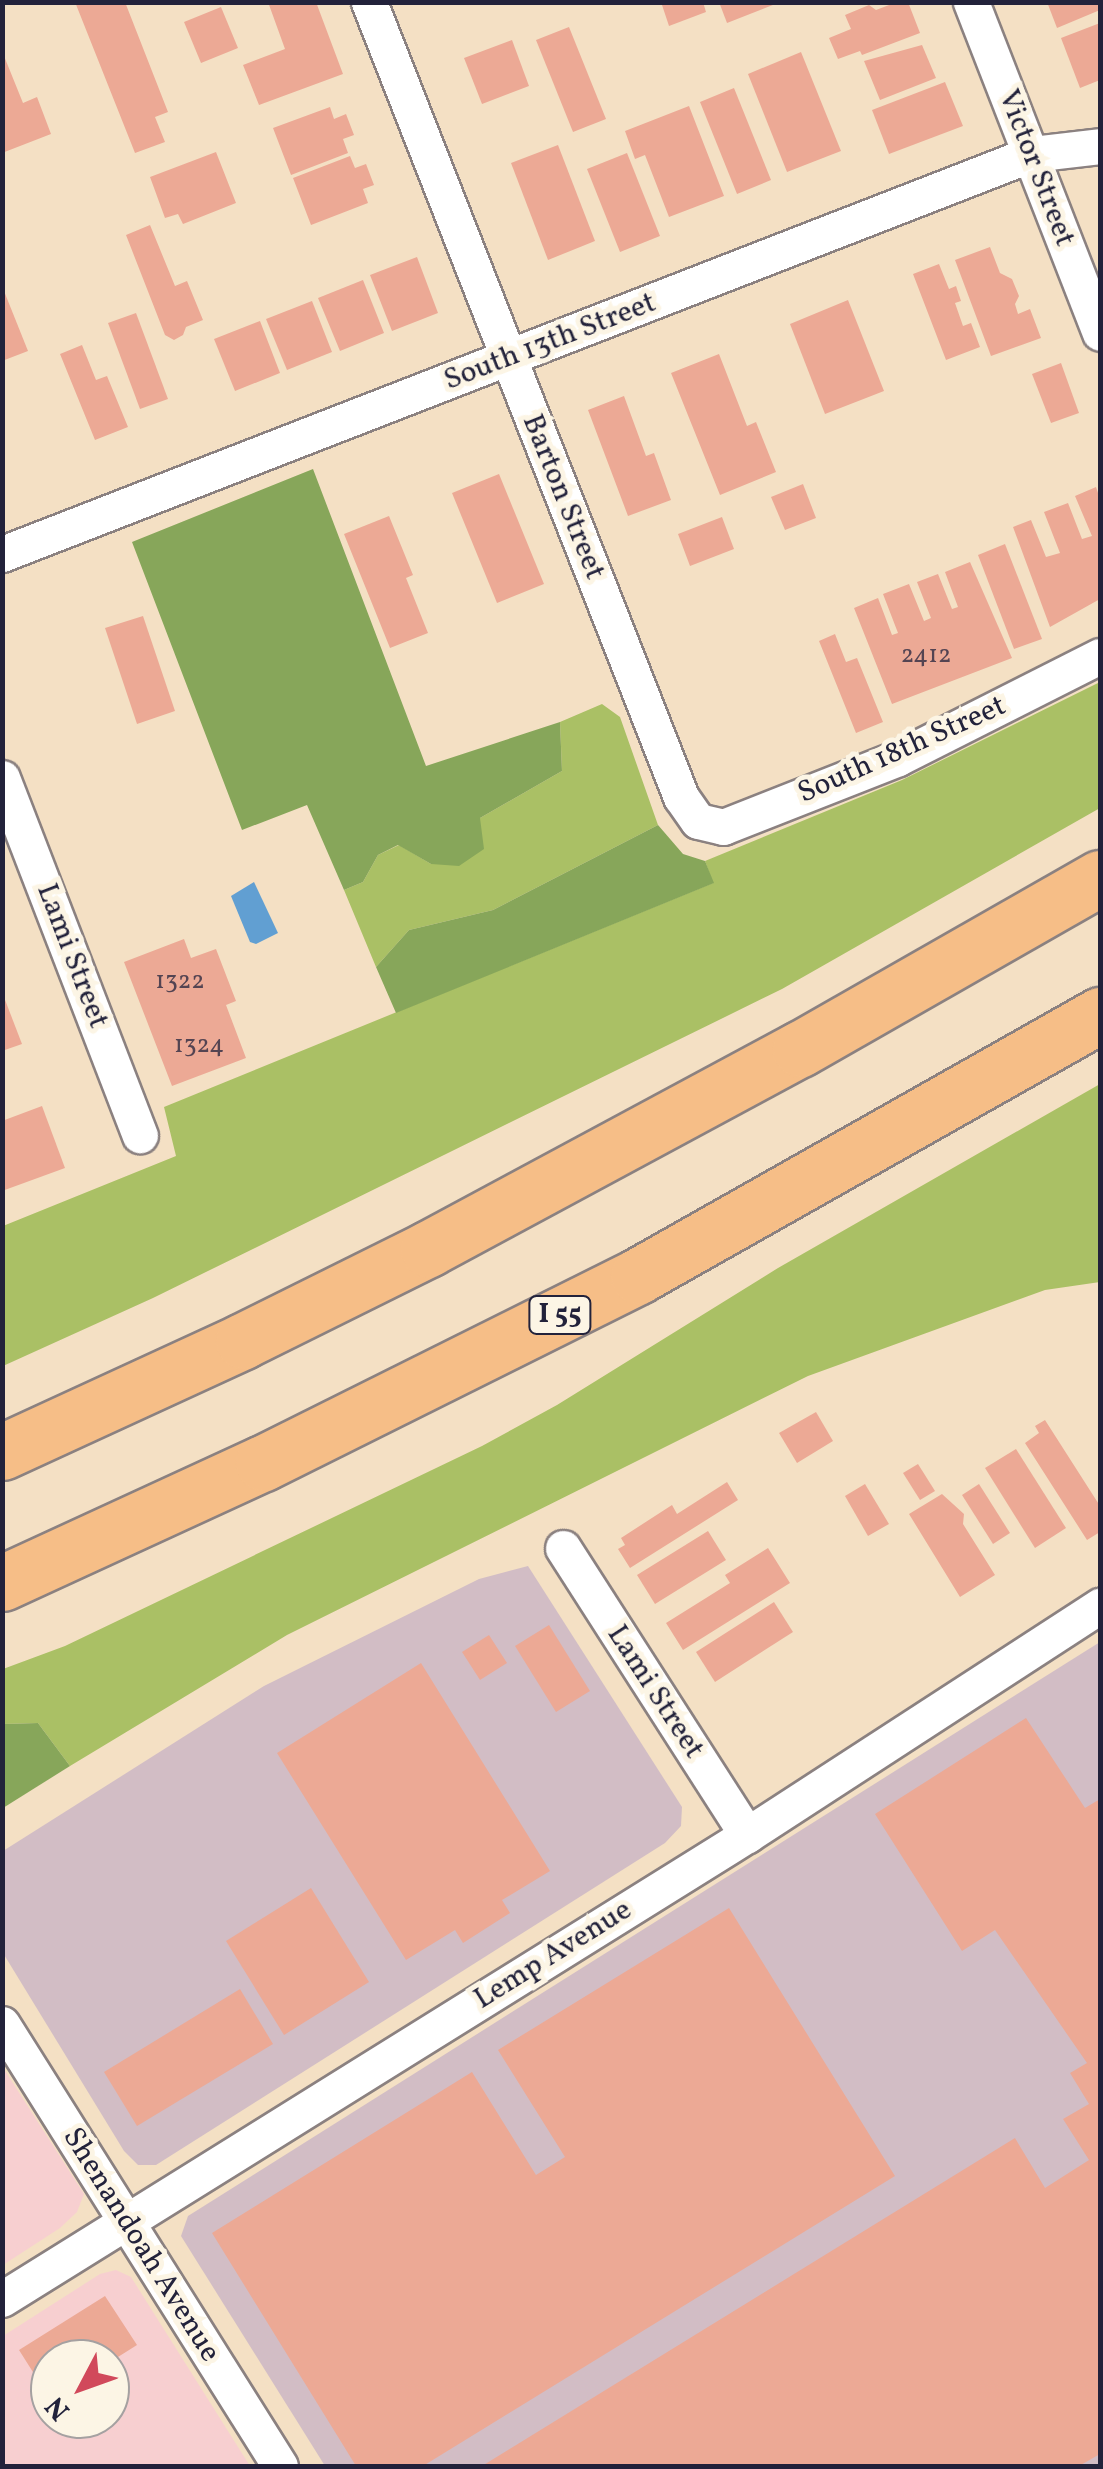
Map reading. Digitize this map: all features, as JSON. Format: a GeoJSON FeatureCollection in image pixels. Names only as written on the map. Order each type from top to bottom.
{"type":"FeatureCollection","features":[{"type":"Feature","properties":{"kind":"highway"},"geometry":{"type":"LineString","coordinates":[[2,1452],[244,1341],[428,1249],[800,1049],[1100,878]]}},
{"type":"Feature","properties":{"kind":"highway","name":"I 55"},"geometry":{"type":"LineString","coordinates":[[2,1582],[262,1464],[621,1284],[1100,1015]]}},
{"type":"Feature","properties":{"kind":"street","name":"Barton Street"},"geometry":{"type":"LineString","coordinates":[[369,2],[681,796],[698,820]]}},
{"type":"Feature","properties":{"kind":"street","name":"Victor Street"},"geometry":{"type":"LineString","coordinates":[[971,2],[1100,333]]}},
{"type":"Feature","properties":{"kind":"street","name":"South 13th Street"},"geometry":{"type":"LineString","coordinates":[[2,554],[1031,154],[1100,146]]}},
{"type":"Feature","properties":{"kind":"street","name":"South 18th Street"},"geometry":{"type":"LineString","coordinates":[[698,820],[723,827],[898,758],[1100,656]]}},
{"type":"Feature","properties":{"kind":"street","name":"Lami Street"},"geometry":{"type":"LineString","coordinates":[[2,778],[140,1135]]}},
{"type":"Feature","properties":{"kind":"street","name":"Lami Street"},"geometry":{"type":"LineString","coordinates":[[563,1548],[747,1835]]}},
{"type":"Feature","properties":{"kind":"street","name":"Lemp Avenue"},"geometry":{"type":"LineString","coordinates":[[2,2299],[747,1835],[1100,1606]]}},
{"type":"Feature","properties":{"kind":"street","name":"Shenandoah Avenue"},"geometry":{"type":"LineString","coordinates":[[2,2024],[280,2466]]}},
{"type":"Feature","properties":{"kind":"shaded area"},"geometry":{"type":"Polygon","coordinates":[[[528,1566],[682,1807],[681,1826],[665,1843],[156,2165],[138,2165],[124,2151],[3,1953],[3,1851],[264,1686],[479,1579],[528,1566]]]}},
{"type":"Feature","properties":{"kind":"shaded area"},"geometry":{"type":"Polygon","coordinates":[[[1100,1642],[1100,2466],[325,2466],[181,2236],[188,2216],[1100,1642]]]}},
{"type":"Feature","properties":{"kind":"shaded area"},"geometry":{"type":"Polygon","coordinates":[[[2,2066],[84,2194],[77,2212],[60,2228],[3,2265],[2,2066]]]}},
{"type":"Feature","properties":{"kind":"shaded area"},"geometry":{"type":"Polygon","coordinates":[[[116,2270],[131,2277],[250,2466],[3,2466],[3,2336],[100,2274],[116,2270]]]}},
{"type":"Feature","properties":{"kind":"green space"},"geometry":{"type":"Polygon","coordinates":[[[313,469],[426,766],[560,722],[562,771],[480,818],[484,849],[459,866],[431,864],[398,845],[378,855],[363,882],[344,890],[307,805],[242,830],[132,542],[313,469]]]}},
{"type":"Feature","properties":{"kind":"green space"},"geometry":{"type":"Polygon","coordinates":[[[1100,682],[1100,808],[782,989],[153,1298],[3,1366],[3,1226],[176,1156],[164,1107],[713,883],[705,861],[902,780],[1100,682]]]}},
{"type":"Feature","properties":{"kind":"green space"},"geometry":{"type":"Polygon","coordinates":[[[602,704],[620,717],[658,825],[493,910],[409,930],[376,967],[344,890],[363,882],[378,855],[399,845],[431,864],[480,818],[562,771],[560,722],[602,704]]]}},
{"type":"Feature","properties":{"kind":"green space"},"geometry":{"type":"Polygon","coordinates":[[[658,825],[683,854],[705,861],[714,883],[396,1013],[376,967],[409,930],[493,910],[658,825]]]}},
{"type":"Feature","properties":{"kind":"green space"},"geometry":{"type":"Polygon","coordinates":[[[1100,1084],[1100,1282],[1045,1290],[808,1376],[287,1635],[70,1766],[38,1723],[3,1724],[3,1669],[65,1646],[482,1446],[557,1405],[778,1268],[1100,1084]]]}},
{"type":"Feature","properties":{"kind":"green space"},"geometry":{"type":"Polygon","coordinates":[[[38,1723],[70,1766],[3,1808],[3,1724],[38,1723]]]}},
{"type":"Feature","properties":{"kind":"water"},"geometry":{"type":"Polygon","coordinates":[[[254,882],[278,933],[256,944],[250,942],[231,896],[254,882]]]}},
{"type":"Feature","properties":{"kind":"building"},"geometry":{"type":"Polygon","coordinates":[[[75,2],[125,2],[168,112],[155,117],[165,142],[135,153],[75,2]]]}},
{"type":"Feature","properties":{"kind":"building"},"geometry":{"type":"Polygon","coordinates":[[[268,2],[316,2],[343,74],[259,105],[243,65],[285,49],[268,2]]]}},
{"type":"Feature","properties":{"kind":"building"},"geometry":{"type":"Polygon","coordinates":[[[661,2],[703,2],[706,12],[669,26],[661,2]]]}},
{"type":"Feature","properties":{"kind":"building"},"geometry":{"type":"Polygon","coordinates":[[[719,2],[778,2],[778,3],[727,23],[719,2]]]}},
{"type":"Feature","properties":{"kind":"building"},"geometry":{"type":"Polygon","coordinates":[[[908,2],[920,33],[862,55],[860,51],[838,59],[829,38],[851,29],[845,15],[869,5],[876,10],[908,2]]]}},
{"type":"Feature","properties":{"kind":"building"},"geometry":{"type":"Polygon","coordinates":[[[1047,2],[1100,2],[1100,10],[1057,28],[1047,2]]]}},
{"type":"Feature","properties":{"kind":"building"},"geometry":{"type":"Polygon","coordinates":[[[221,7],[238,48],[201,63],[184,22],[221,7]]]}},
{"type":"Feature","properties":{"kind":"building"},"geometry":{"type":"Polygon","coordinates":[[[1100,23],[1100,80],[1080,88],[1061,38],[1100,23]]]}},
{"type":"Feature","properties":{"kind":"building"},"geometry":{"type":"Polygon","coordinates":[[[569,27],[606,119],[573,132],[536,40],[569,27]]]}},
{"type":"Feature","properties":{"kind":"building"},"geometry":{"type":"Polygon","coordinates":[[[512,40],[529,86],[482,104],[464,58],[512,40]]]}},
{"type":"Feature","properties":{"kind":"building"},"geometry":{"type":"Polygon","coordinates":[[[922,45],[936,78],[880,100],[864,61],[922,45]]]}},
{"type":"Feature","properties":{"kind":"building"},"geometry":{"type":"Polygon","coordinates":[[[2,51],[23,103],[37,97],[51,134],[2,153],[2,51]]]}},
{"type":"Feature","properties":{"kind":"building"},"geometry":{"type":"Polygon","coordinates":[[[801,52],[841,151],[787,172],[748,74],[801,52]]]}},
{"type":"Feature","properties":{"kind":"building"},"geometry":{"type":"Polygon","coordinates":[[[945,82],[963,126],[889,154],[872,110],[945,82]]]}},
{"type":"Feature","properties":{"kind":"building"},"geometry":{"type":"Polygon","coordinates":[[[734,88],[771,180],[737,194],[700,102],[734,88]]]}},
{"type":"Feature","properties":{"kind":"building"},"geometry":{"type":"Polygon","coordinates":[[[689,106],[724,196],[669,217],[645,155],[635,159],[625,131],[689,106]]]}},
{"type":"Feature","properties":{"kind":"building"},"geometry":{"type":"Polygon","coordinates":[[[330,107],[334,119],[346,114],[354,135],[343,139],[348,153],[291,175],[273,128],[330,107]]]}},
{"type":"Feature","properties":{"kind":"building"},"geometry":{"type":"Polygon","coordinates":[[[558,145],[595,241],[548,260],[511,163],[558,145]]]}},
{"type":"Feature","properties":{"kind":"building"},"geometry":{"type":"Polygon","coordinates":[[[216,152],[236,203],[183,224],[178,214],[165,218],[150,177],[216,152]]]}},
{"type":"Feature","properties":{"kind":"building"},"geometry":{"type":"Polygon","coordinates":[[[627,153],[660,236],[620,252],[587,169],[627,153]]]}},
{"type":"Feature","properties":{"kind":"building"},"geometry":{"type":"Polygon","coordinates":[[[350,156],[355,168],[366,164],[374,185],[363,189],[368,203],[311,225],[293,178],[350,156]]]}},
{"type":"Feature","properties":{"kind":"building"},"geometry":{"type":"Polygon","coordinates":[[[150,225],[175,286],[187,281],[203,320],[186,327],[183,335],[174,340],[165,335],[126,235],[150,225]]]}},
{"type":"Feature","properties":{"kind":"building"},"geometry":{"type":"Polygon","coordinates":[[[990,247],[1000,273],[1012,279],[1019,296],[1015,304],[1018,314],[1030,309],[1041,338],[991,356],[955,260],[990,247]]]}},
{"type":"Feature","properties":{"kind":"building"},"geometry":{"type":"Polygon","coordinates":[[[417,257],[438,313],[392,331],[370,275],[417,257]]]}},
{"type":"Feature","properties":{"kind":"building"},"geometry":{"type":"Polygon","coordinates":[[[939,264],[949,289],[956,286],[961,301],[955,303],[963,326],[971,323],[980,347],[946,360],[913,274],[939,264]]]}},
{"type":"Feature","properties":{"kind":"building"},"geometry":{"type":"Polygon","coordinates":[[[363,280],[384,333],[340,351],[318,298],[363,280]]]}},
{"type":"Feature","properties":{"kind":"building"},"geometry":{"type":"Polygon","coordinates":[[[2,286],[28,351],[2,361],[2,286]]]}},
{"type":"Feature","properties":{"kind":"building"},"geometry":{"type":"Polygon","coordinates":[[[848,300],[884,391],[825,414],[790,324],[848,300]]]}},
{"type":"Feature","properties":{"kind":"building"},"geometry":{"type":"Polygon","coordinates":[[[312,301],[332,352],[287,370],[266,319],[312,301]]]}},
{"type":"Feature","properties":{"kind":"building"},"geometry":{"type":"Polygon","coordinates":[[[136,313],[168,399],[140,409],[108,323],[136,313]]]}},
{"type":"Feature","properties":{"kind":"building"},"geometry":{"type":"Polygon","coordinates":[[[260,321],[280,373],[235,391],[214,339],[260,321]]]}},
{"type":"Feature","properties":{"kind":"building"},"geometry":{"type":"Polygon","coordinates":[[[82,345],[96,380],[107,376],[128,427],[95,440],[60,354],[82,345]]]}},
{"type":"Feature","properties":{"kind":"building"},"geometry":{"type":"Polygon","coordinates":[[[719,354],[747,426],[756,422],[776,472],[720,495],[671,373],[719,354]]]}},
{"type":"Feature","properties":{"kind":"building"},"geometry":{"type":"Polygon","coordinates":[[[1061,363],[1079,413],[1051,423],[1032,374],[1061,363]]]}},
{"type":"Feature","properties":{"kind":"building"},"geometry":{"type":"Polygon","coordinates":[[[624,396],[646,456],[654,453],[671,500],[628,516],[588,410],[624,396]]]}},
{"type":"Feature","properties":{"kind":"building"},"geometry":{"type":"Polygon","coordinates":[[[499,474],[544,584],[497,603],[452,493],[499,474]]]}},
{"type":"Feature","properties":{"kind":"building"},"geometry":{"type":"Polygon","coordinates":[[[803,484],[816,518],[785,530],[771,497],[803,484]]]}},
{"type":"Feature","properties":{"kind":"building"},"geometry":{"type":"Polygon","coordinates":[[[1096,487],[1100,499],[1100,599],[1050,627],[1013,527],[1031,520],[1046,557],[1060,553],[1044,512],[1068,503],[1082,539],[1092,536],[1075,496],[1096,487]]]}},
{"type":"Feature","properties":{"kind":"building"},"geometry":{"type":"Polygon","coordinates":[[[389,516],[413,575],[406,578],[428,633],[390,648],[344,534],[389,516]]]}},
{"type":"Feature","properties":{"kind":"building"},"geometry":{"type":"Polygon","coordinates":[[[722,517],[734,549],[690,566],[678,534],[722,517]]]}},
{"type":"Feature","properties":{"kind":"building"},"geometry":{"type":"Polygon","coordinates":[[[1005,544],[1042,639],[1014,649],[978,555],[1005,544]]]}},
{"type":"Feature","properties":{"kind":"building"},"geometry":{"type":"Polygon","coordinates":[[[970,562],[1012,658],[892,704],[854,608],[878,598],[892,635],[898,633],[883,594],[909,584],[924,621],[931,618],[917,582],[938,574],[952,609],[958,607],[945,572],[970,562]]]}},
{"type":"Feature","properties":{"kind":"building"},"geometry":{"type":"Polygon","coordinates":[[[143,616],[175,711],[137,724],[105,628],[143,616]]]}},
{"type":"Feature","properties":{"kind":"building"},"geometry":{"type":"Polygon","coordinates":[[[835,634],[846,662],[857,658],[883,722],[856,733],[819,641],[835,634]]]}},
{"type":"Feature","properties":{"kind":"building"},"geometry":{"type":"Polygon","coordinates":[[[184,939],[191,958],[216,949],[236,1001],[226,1005],[246,1058],[172,1086],[124,962],[184,939]]]}},
{"type":"Feature","properties":{"kind":"building"},"geometry":{"type":"Polygon","coordinates":[[[2,992],[22,1044],[2,1051],[2,992]]]}},
{"type":"Feature","properties":{"kind":"building"},"geometry":{"type":"Polygon","coordinates":[[[42,1106],[65,1168],[2,1191],[2,1121],[42,1106]]]}},
{"type":"Feature","properties":{"kind":"building"},"geometry":{"type":"Polygon","coordinates":[[[816,1412],[833,1441],[797,1463],[779,1433],[816,1412]]]}},
{"type":"Feature","properties":{"kind":"building"},"geometry":{"type":"Polygon","coordinates":[[[1045,1420],[1100,1506],[1100,1532],[1087,1540],[1025,1443],[1039,1433],[1035,1426],[1045,1420]]]}},
{"type":"Feature","properties":{"kind":"building"},"geometry":{"type":"Polygon","coordinates":[[[1016,1449],[1066,1528],[1035,1548],[985,1468],[1016,1449]]]}},
{"type":"Feature","properties":{"kind":"building"},"geometry":{"type":"Polygon","coordinates":[[[918,1464],[935,1491],[920,1500],[903,1473],[918,1464]]]}},
{"type":"Feature","properties":{"kind":"building"},"geometry":{"type":"Polygon","coordinates":[[[727,1482],[738,1500],[630,1568],[618,1549],[625,1545],[621,1538],[672,1505],[677,1514],[727,1482]]]}},
{"type":"Feature","properties":{"kind":"building"},"geometry":{"type":"Polygon","coordinates":[[[865,1484],[889,1524],[868,1536],[845,1496],[865,1484]]]}},
{"type":"Feature","properties":{"kind":"building"},"geometry":{"type":"Polygon","coordinates":[[[979,1484],[1010,1533],[993,1544],[962,1495],[979,1484]]]}},
{"type":"Feature","properties":{"kind":"building"},"geometry":{"type":"Polygon","coordinates":[[[942,1494],[964,1514],[963,1524],[995,1575],[960,1597],[909,1514],[942,1494]]]}},
{"type":"Feature","properties":{"kind":"building"},"geometry":{"type":"Polygon","coordinates":[[[708,1531],[726,1560],[655,1604],[637,1575],[708,1531]]]}},
{"type":"Feature","properties":{"kind":"building"},"geometry":{"type":"Polygon","coordinates":[[[768,1548],[790,1583],[683,1650],[666,1623],[730,1583],[725,1575],[768,1548]]]}},
{"type":"Feature","properties":{"kind":"building"},"geometry":{"type":"Polygon","coordinates":[[[774,1602],[793,1632],[715,1682],[696,1652],[774,1602]]]}},
{"type":"Feature","properties":{"kind":"building"},"geometry":{"type":"Polygon","coordinates":[[[549,1625],[590,1691],[556,1712],[515,1646],[549,1625]]]}},
{"type":"Feature","properties":{"kind":"building"},"geometry":{"type":"Polygon","coordinates":[[[489,1635],[507,1663],[480,1680],[462,1652],[489,1635]]]}},
{"type":"Feature","properties":{"kind":"building"},"geometry":{"type":"Polygon","coordinates":[[[421,1663],[550,1871],[502,1900],[510,1913],[463,1943],[455,1930],[406,1960],[277,1753],[421,1663]]]}},
{"type":"Feature","properties":{"kind":"building"},"geometry":{"type":"Polygon","coordinates":[[[1026,1718],[1085,1808],[1100,1799],[1100,2454],[1079,2466],[482,2466],[1015,2138],[1045,2188],[1089,2160],[1063,2119],[1089,2104],[1070,2073],[1087,2063],[995,1930],[962,1951],[875,1814],[1026,1718]]]}},
{"type":"Feature","properties":{"kind":"building"},"geometry":{"type":"Polygon","coordinates":[[[311,1888],[369,1982],[284,2035],[226,1941],[311,1888]]]}},
{"type":"Feature","properties":{"kind":"building"},"geometry":{"type":"Polygon","coordinates":[[[729,1908],[895,2176],[423,2466],[356,2466],[212,2233],[472,2072],[536,2175],[565,2157],[498,2050],[729,1908]]]}},
{"type":"Feature","properties":{"kind":"building"},"geometry":{"type":"Polygon","coordinates":[[[240,1989],[273,2044],[137,2126],[104,2072],[240,1989]]]}},
{"type":"Feature","properties":{"kind":"building"},"geometry":{"type":"Polygon","coordinates":[[[105,2296],[137,2345],[130,2349],[130,2339],[37,2339],[105,2296]]]}},
{"type":"Feature","properties":{"kind":"building"},"geometry":{"type":"Polygon","coordinates":[[[30,2343],[30,2367],[19,2350],[30,2343]]]}}]}
